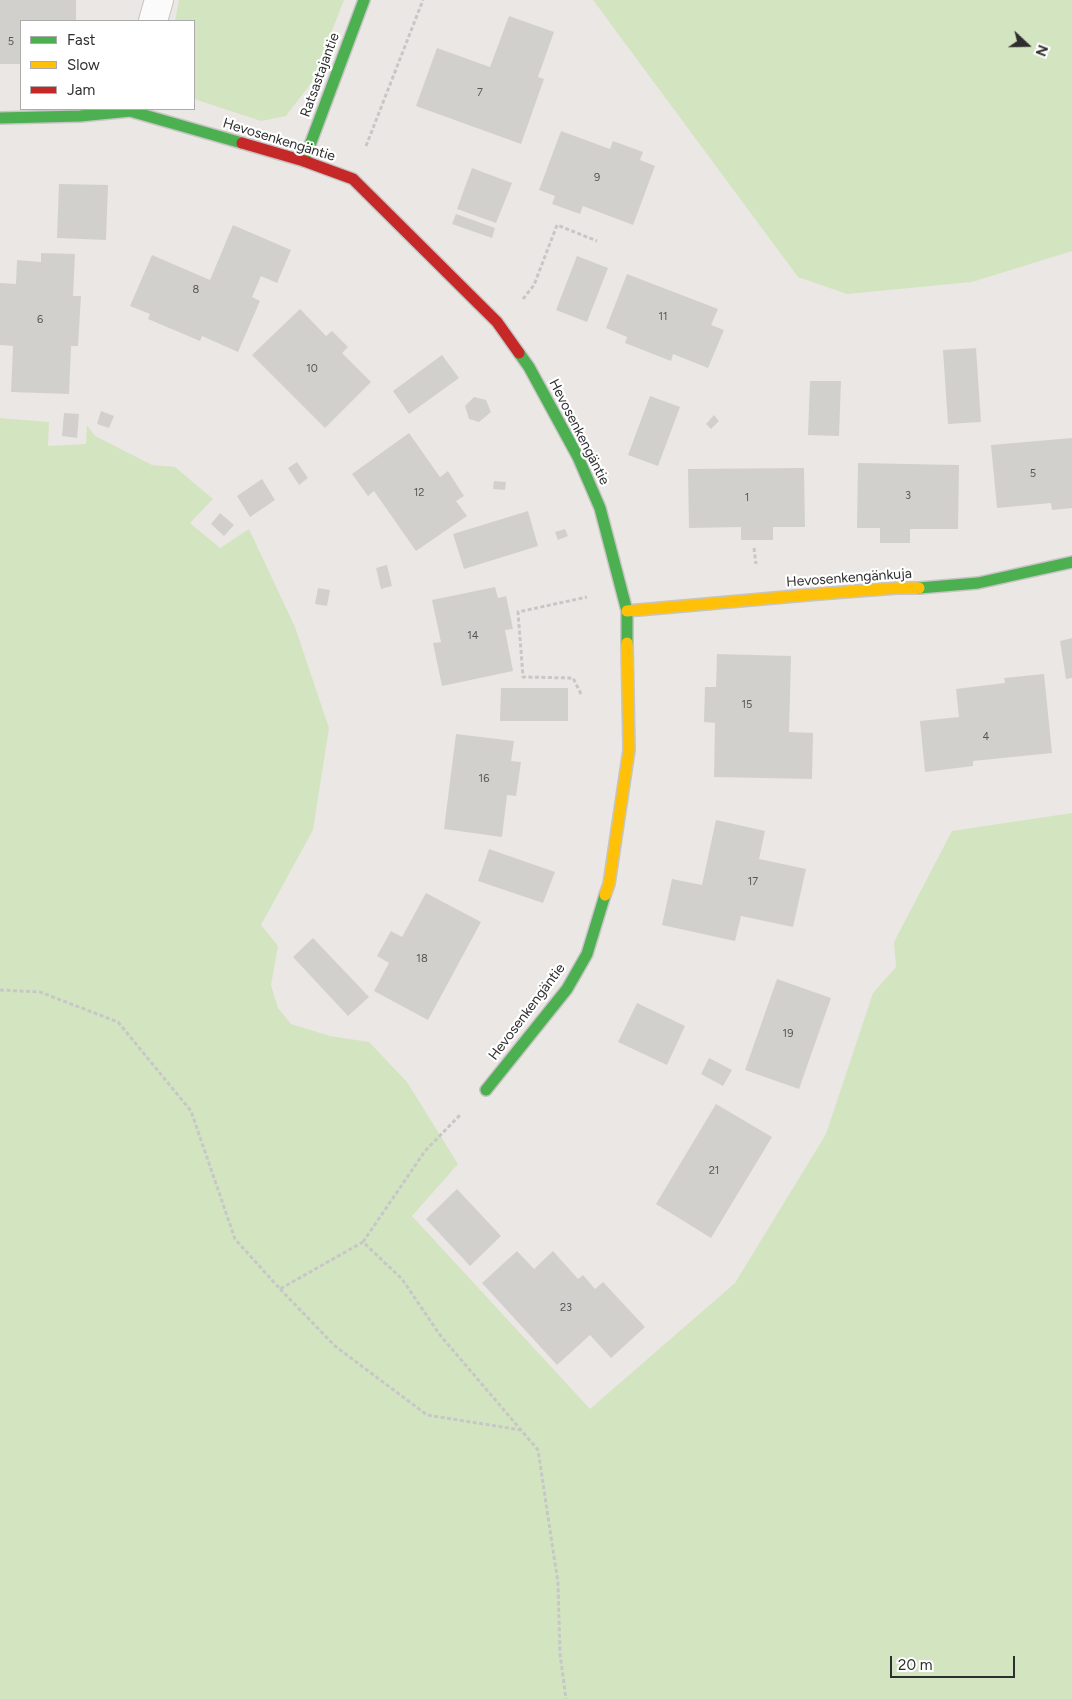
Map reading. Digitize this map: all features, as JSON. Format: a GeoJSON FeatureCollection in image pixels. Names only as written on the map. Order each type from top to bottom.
{"type":"FeatureCollection","features":[{"type":"Feature","properties":{"kind":"street"},"geometry":{"type":"LineString","coordinates":[[154,20],[159,0]]}},
{"type":"Feature","properties":{"kind":"street","name":"Ratsastajantie"},"geometry":{"type":"LineString","coordinates":[[304,161],[364,0]]}},
{"type":"Feature","properties":{"kind":"street","name":"Hevosenkengäntie"},"geometry":{"type":"LineString","coordinates":[[0,118],[80,116],[130,110],[304,161],[353,180],[497,322],[529,367],[578,457],[600,508],[627,612],[629,750],[609,884],[587,954],[567,989],[486,1090]]}},
{"type":"Feature","properties":{"kind":"street","name":"Hevosenkengänkuja"},"geometry":{"type":"LineString","coordinates":[[627,612],[819,594],[897,588],[932,588],[978,583],[1072,562]]}},
{"type":"Feature","properties":{"kind":"path"},"geometry":{"type":"LineString","coordinates":[[353,180],[423,0]]}},
{"type":"Feature","properties":{"kind":"path"},"geometry":{"type":"LineString","coordinates":[[497,322],[523,299],[534,285],[557,225],[597,241]]}},
{"type":"Feature","properties":{"kind":"path"},"geometry":{"type":"LineString","coordinates":[[581,694],[573,678],[523,677],[518,612],[586,597],[622,592]]}},
{"type":"Feature","properties":{"kind":"path"},"geometry":{"type":"LineString","coordinates":[[0,990],[40,992],[118,1022],[191,1112],[235,1239],[335,1346],[427,1415],[521,1430]]}},
{"type":"Feature","properties":{"kind":"path"},"geometry":{"type":"LineString","coordinates":[[280,1289],[362,1242],[425,1151],[486,1090]]}},
{"type":"Feature","properties":{"kind":"path"},"geometry":{"type":"LineString","coordinates":[[362,1242],[402,1278],[440,1335],[538,1450],[558,1583],[560,1654],[566,1699]]}},
{"type":"Feature","properties":{"kind":"green space"},"geometry":{"type":"Polygon","coordinates":[[[179,0],[344,0],[312,82],[286,116],[261,121],[195,99],[195,20],[175,20],[179,0]]]}},
{"type":"Feature","properties":{"kind":"green space"},"geometry":{"type":"Polygon","coordinates":[[[593,0],[1072,0],[1072,251],[972,282],[847,294],[798,277],[593,0]]]}},
{"type":"Feature","properties":{"kind":"green space"},"geometry":{"type":"Polygon","coordinates":[[[0,418],[49,422],[48,446],[86,444],[87,425],[95,436],[152,465],[175,467],[213,499],[190,523],[220,548],[249,529],[295,627],[329,728],[313,830],[261,925],[278,946],[271,985],[278,1008],[291,1024],[330,1036],[369,1042],[407,1082],[458,1164],[412,1216],[590,1409],[735,1283],[826,1134],[873,993],[896,967],[894,942],[952,831],[1072,813],[1072,1699],[0,1699],[0,418]]]}},
{"type":"Feature","properties":{"kind":"building"},"geometry":{"type":"Polygon","coordinates":[[[0,0],[76,0],[76,20],[20,20],[20,64],[0,64],[0,0]]]}},
{"type":"Feature","properties":{"kind":"building"},"geometry":{"type":"Polygon","coordinates":[[[509,16],[554,32],[538,77],[544,79],[521,144],[416,106],[437,48],[490,67],[509,16]]]}},
{"type":"Feature","properties":{"kind":"building"},"geometry":{"type":"Polygon","coordinates":[[[561,131],[610,149],[613,141],[643,152],[640,160],[655,166],[633,225],[583,206],[580,214],[552,204],[555,196],[539,190],[561,131]]]}},
{"type":"Feature","properties":{"kind":"building"},"geometry":{"type":"Polygon","coordinates":[[[472,168],[512,183],[496,223],[457,209],[472,168]]]}},
{"type":"Feature","properties":{"kind":"building"},"geometry":{"type":"Polygon","coordinates":[[[59,184],[108,185],[106,240],[57,238],[59,184]]]}},
{"type":"Feature","properties":{"kind":"building"},"geometry":{"type":"Polygon","coordinates":[[[456,214],[495,228],[492,238],[452,224],[456,214]]]}},
{"type":"Feature","properties":{"kind":"building"},"geometry":{"type":"Polygon","coordinates":[[[233,225],[291,250],[277,283],[261,276],[252,297],[260,301],[238,352],[202,336],[200,341],[148,319],[150,314],[130,306],[152,255],[210,280],[233,225]]]}},
{"type":"Feature","properties":{"kind":"building"},"geometry":{"type":"Polygon","coordinates":[[[41,253],[75,254],[73,296],[81,296],[78,346],[71,346],[69,394],[11,392],[13,346],[0,345],[0,283],[16,284],[17,260],[41,262],[41,253]]]}},
{"type":"Feature","properties":{"kind":"building"},"geometry":{"type":"Polygon","coordinates":[[[577,256],[608,268],[587,322],[556,310],[577,256]]]}},
{"type":"Feature","properties":{"kind":"building"},"geometry":{"type":"Polygon","coordinates":[[[627,274],[718,309],[711,325],[724,330],[708,368],[673,354],[671,361],[625,343],[627,337],[606,328],[627,274]]]}},
{"type":"Feature","properties":{"kind":"building"},"geometry":{"type":"Polygon","coordinates":[[[300,309],[326,336],[332,331],[348,347],[342,353],[371,382],[325,428],[252,355],[300,309]]]}},
{"type":"Feature","properties":{"kind":"building"},"geometry":{"type":"Polygon","coordinates":[[[976,348],[981,422],[948,424],[943,350],[976,348]]]}},
{"type":"Feature","properties":{"kind":"building"},"geometry":{"type":"Polygon","coordinates":[[[442,355],[459,378],[409,414],[393,391],[442,355]]]}},
{"type":"Feature","properties":{"kind":"building"},"geometry":{"type":"Polygon","coordinates":[[[810,381],[841,381],[839,436],[808,435],[810,381]]]}},
{"type":"Feature","properties":{"kind":"building"},"geometry":{"type":"Polygon","coordinates":[[[650,396],[680,407],[658,466],[628,455],[650,396]]]}},
{"type":"Feature","properties":{"kind":"building"},"geometry":{"type":"Polygon","coordinates":[[[474,397],[486,400],[491,412],[479,422],[469,419],[465,406],[474,397]]]}},
{"type":"Feature","properties":{"kind":"building"},"geometry":{"type":"Polygon","coordinates":[[[101,411],[114,416],[109,428],[97,424],[101,411]]]}},
{"type":"Feature","properties":{"kind":"building"},"geometry":{"type":"Polygon","coordinates":[[[64,413],[79,414],[77,438],[62,436],[64,413]]]}},
{"type":"Feature","properties":{"kind":"building"},"geometry":{"type":"Polygon","coordinates":[[[714,415],[719,421],[711,429],[706,424],[714,415]]]}},
{"type":"Feature","properties":{"kind":"building"},"geometry":{"type":"Polygon","coordinates":[[[409,433],[440,477],[448,471],[464,496],[456,501],[467,516],[416,551],[374,491],[368,496],[352,474],[409,433]]]}},
{"type":"Feature","properties":{"kind":"building"},"geometry":{"type":"Polygon","coordinates":[[[1072,438],[1072,508],[1052,510],[1051,503],[997,508],[991,445],[1072,438]]]}},
{"type":"Feature","properties":{"kind":"building"},"geometry":{"type":"Polygon","coordinates":[[[297,462],[308,478],[299,485],[288,468],[297,462]]]}},
{"type":"Feature","properties":{"kind":"building"},"geometry":{"type":"Polygon","coordinates":[[[858,463],[959,465],[958,529],[910,529],[910,543],[880,543],[880,528],[857,528],[858,463]]]}},
{"type":"Feature","properties":{"kind":"building"},"geometry":{"type":"Polygon","coordinates":[[[804,468],[805,527],[773,527],[773,540],[741,540],[741,527],[689,528],[688,469],[804,468]]]}},
{"type":"Feature","properties":{"kind":"building"},"geometry":{"type":"Polygon","coordinates":[[[262,479],[275,500],[250,517],[237,496],[262,479]]]}},
{"type":"Feature","properties":{"kind":"building"},"geometry":{"type":"Polygon","coordinates":[[[494,481],[506,482],[505,490],[493,489],[494,481]]]}},
{"type":"Feature","properties":{"kind":"building"},"geometry":{"type":"Polygon","coordinates":[[[528,511],[538,546],[464,569],[453,534],[528,511]]]}},
{"type":"Feature","properties":{"kind":"building"},"geometry":{"type":"Polygon","coordinates":[[[220,513],[234,525],[224,536],[211,524],[220,513]]]}},
{"type":"Feature","properties":{"kind":"building"},"geometry":{"type":"Polygon","coordinates":[[[565,529],[568,536],[558,540],[555,532],[565,529]]]}},
{"type":"Feature","properties":{"kind":"building"},"geometry":{"type":"Polygon","coordinates":[[[387,565],[392,586],[381,589],[376,568],[387,565]]]}},
{"type":"Feature","properties":{"kind":"building"},"geometry":{"type":"Polygon","coordinates":[[[495,587],[498,598],[506,596],[513,629],[505,630],[513,671],[442,686],[433,643],[441,642],[432,600],[495,587]]]}},
{"type":"Feature","properties":{"kind":"building"},"geometry":{"type":"Polygon","coordinates":[[[318,588],[330,590],[327,606],[315,604],[318,588]]]}},
{"type":"Feature","properties":{"kind":"building"},"geometry":{"type":"Polygon","coordinates":[[[1072,638],[1072,678],[1066,679],[1060,641],[1072,638]]]}},
{"type":"Feature","properties":{"kind":"building"},"geometry":{"type":"Polygon","coordinates":[[[717,654],[791,656],[789,732],[813,733],[812,779],[714,777],[715,723],[704,722],[705,687],[716,687],[717,654]]]}},
{"type":"Feature","properties":{"kind":"building"},"geometry":{"type":"Polygon","coordinates":[[[1044,674],[1052,753],[973,761],[973,766],[925,772],[920,721],[959,717],[956,689],[1005,683],[1004,678],[1044,674]]]}},
{"type":"Feature","properties":{"kind":"building"},"geometry":{"type":"Polygon","coordinates":[[[501,688],[568,688],[568,721],[500,721],[501,688]]]}},
{"type":"Feature","properties":{"kind":"building"},"geometry":{"type":"Polygon","coordinates":[[[456,734],[514,741],[511,761],[521,762],[516,796],[507,795],[502,837],[444,829],[456,734]]]}},
{"type":"Feature","properties":{"kind":"building"},"geometry":{"type":"Polygon","coordinates":[[[716,820],[765,831],[759,859],[806,869],[793,927],[741,916],[735,941],[662,925],[672,879],[702,885],[716,820]]]}},
{"type":"Feature","properties":{"kind":"building"},"geometry":{"type":"Polygon","coordinates":[[[489,849],[555,872],[543,903],[478,881],[489,849]]]}},
{"type":"Feature","properties":{"kind":"building"},"geometry":{"type":"Polygon","coordinates":[[[426,893],[481,922],[428,1020],[374,991],[389,963],[377,956],[391,931],[402,937],[426,893]]]}},
{"type":"Feature","properties":{"kind":"building"},"geometry":{"type":"Polygon","coordinates":[[[313,938],[369,997],[348,1016],[293,957],[313,938]]]}},
{"type":"Feature","properties":{"kind":"building"},"geometry":{"type":"Polygon","coordinates":[[[777,979],[831,998],[799,1089],[745,1070],[777,979]]]}},
{"type":"Feature","properties":{"kind":"building"},"geometry":{"type":"Polygon","coordinates":[[[637,1003],[685,1026],[667,1065],[618,1042],[637,1003]]]}},
{"type":"Feature","properties":{"kind":"building"},"geometry":{"type":"Polygon","coordinates":[[[709,1058],[732,1070],[723,1086],[701,1074],[709,1058]]]}},
{"type":"Feature","properties":{"kind":"building"},"geometry":{"type":"Polygon","coordinates":[[[716,1104],[772,1137],[711,1238],[656,1204],[716,1104]]]}},
{"type":"Feature","properties":{"kind":"building"},"geometry":{"type":"Polygon","coordinates":[[[457,1189],[501,1236],[470,1266],[426,1219],[457,1189]]]}},
{"type":"Feature","properties":{"kind":"building"},"geometry":{"type":"Polygon","coordinates":[[[517,1251],[534,1269],[553,1251],[578,1279],[583,1275],[595,1289],[603,1282],[645,1327],[611,1358],[590,1335],[557,1365],[482,1283],[517,1251]]]}},
{"type":"Feature","properties":{"kind":"traffic: fast"},"geometry":{"type":"LineString","coordinates":[[304,161],[364,0]]}},
{"type":"Feature","properties":{"kind":"traffic: fast"},"geometry":{"type":"LineString","coordinates":[[0,118],[80,116],[130,111],[242,143]]}},
{"type":"Feature","properties":{"kind":"traffic: fast"},"geometry":{"type":"LineString","coordinates":[[519,353],[529,367],[578,457],[600,508],[627,611],[627,643]]}},
{"type":"Feature","properties":{"kind":"traffic: fast"},"geometry":{"type":"LineString","coordinates":[[919,588],[978,583],[1072,562]]}},
{"type":"Feature","properties":{"kind":"traffic: fast"},"geometry":{"type":"LineString","coordinates":[[486,1090],[567,989],[587,954],[605,895]]}},
{"type":"Feature","properties":{"kind":"traffic: slow"},"geometry":{"type":"LineString","coordinates":[[627,611],[819,594],[919,588]]}},
{"type":"Feature","properties":{"kind":"traffic: slow"},"geometry":{"type":"LineString","coordinates":[[605,895],[609,884],[629,750],[627,643]]}},
{"type":"Feature","properties":{"kind":"traffic: jam"},"geometry":{"type":"LineString","coordinates":[[242,143],[304,161],[353,179],[497,322],[519,353]]}}]}
